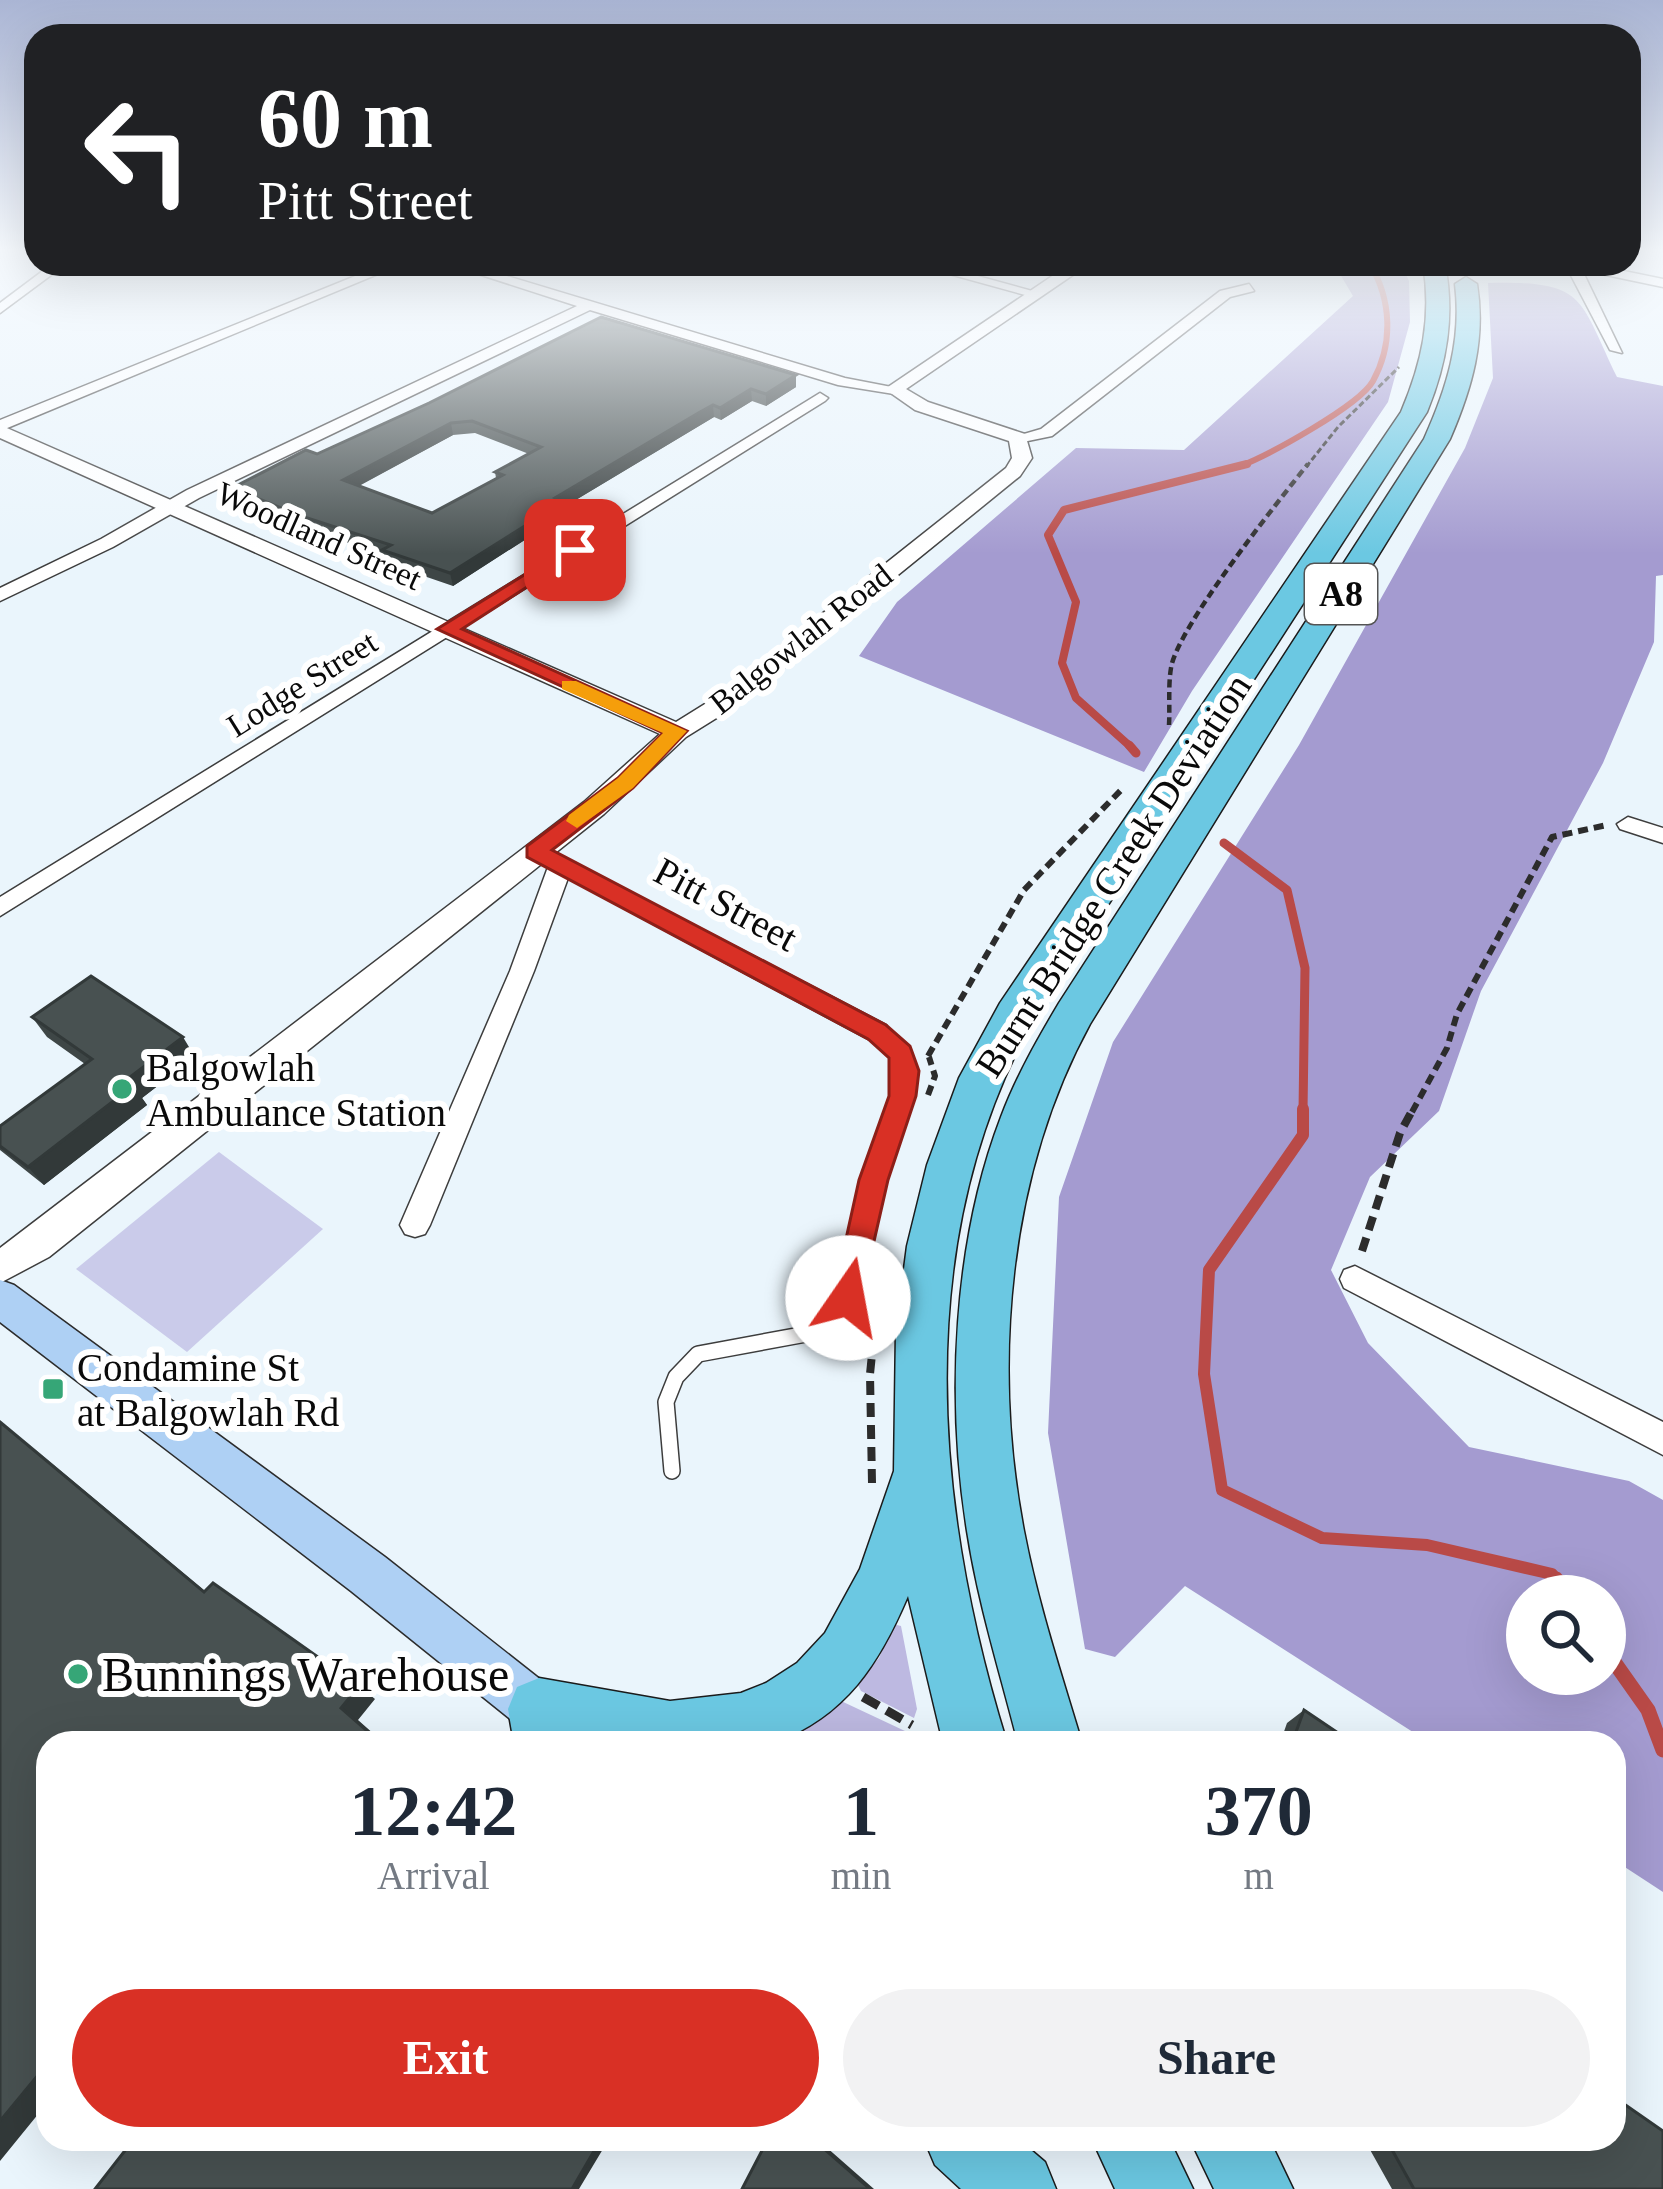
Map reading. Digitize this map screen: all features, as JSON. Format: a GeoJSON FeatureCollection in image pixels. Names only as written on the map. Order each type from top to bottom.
{"type":"FeatureCollection","features":[{"type":"Feature","properties":{"kind":"highway","name":"Burnt Bridge Creek Deviation"},"geometry":{"type":"LineString","coordinates":[[972,1731],[933,1569],[922,1466],[922,1336],[945,1184],[977,1086],[1015,1014],[1399,439],[1424,391],[1435,349]]}},
{"type":"Feature","properties":{"kind":"highway","name":"Burnt Bridge Creek Deviation"},"geometry":{"type":"LineString","coordinates":[[1047,1731],[1003,1574],[989,1464],[984,1373],[988,1286],[1012,1151],[1040,1083],[1101,971],[1436,439],[1466,365],[1467,349]]}},
{"type":"Feature","properties":{"kind":"highway"},"geometry":{"type":"LineString","coordinates":[[695,1731],[747,1722],[809,1695],[861,1639],[890,1575],[922,1466]]}},
{"type":"Feature","properties":{"kind":"highway"},"geometry":{"type":"LineString","coordinates":[[1135,2151],[1155,2189]]}},
{"type":"Feature","properties":{"kind":"highway"},"geometry":{"type":"LineString","coordinates":[[1234,2151],[1255,2189]]}},
{"type":"Feature","properties":{"kind":"main road"},"geometry":{"type":"LineString","coordinates":[[0,1298],[554,1731]]}},
{"type":"Feature","properties":{"kind":"street"},"geometry":{"type":"LineString","coordinates":[[0,429],[192,349]]}},
{"type":"Feature","properties":{"kind":"street"},"geometry":{"type":"LineString","coordinates":[[0,595],[473,370],[503,349]]}},
{"type":"Feature","properties":{"kind":"street"},"geometry":{"type":"LineString","coordinates":[[737,349],[843,382],[894,389],[917,404],[998,427],[1018,438],[1046,433],[1154,349]]}},
{"type":"Feature","properties":{"kind":"street"},"geometry":{"type":"LineString","coordinates":[[894,389],[954,349]]}},
{"type":"Feature","properties":{"kind":"street","name":"Lodge Street"},"geometry":{"type":"LineString","coordinates":[[0,908],[820,398]]}},
{"type":"Feature","properties":{"kind":"street","name":"Woodland Street"},"geometry":{"type":"LineString","coordinates":[[0,429],[677,731]]}},
{"type":"Feature","properties":{"kind":"street","name":"Balgowlah Road"},"geometry":{"type":"LineString","coordinates":[[0,1267],[48,1237],[548,858],[677,731],[730,699],[1012,472],[1022,458],[1018,438]]}},
{"type":"Feature","properties":{"kind":"street"},"geometry":{"type":"LineString","coordinates":[[1628,824],[1663,836]]}},
{"type":"Feature","properties":{"kind":"street"},"geometry":{"type":"LineString","coordinates":[[415,1225],[522,971],[548,858]]}},
{"type":"Feature","properties":{"kind":"street","name":"Pitt Street"},"geometry":{"type":"LineString","coordinates":[[548,858],[877,1032]]}},
{"type":"Feature","properties":{"kind":"street"},"geometry":{"type":"LineString","coordinates":[[1355,1279],[1663,1439]]}},
{"type":"Feature","properties":{"kind":"lane"},"geometry":{"type":"LineString","coordinates":[[672,1471],[667,1402],[676,1377],[698,1354],[817,1332],[848,1298],[873,1180],[903,1096],[906,1071],[901,1053],[877,1032]]}},
{"type":"Feature","properties":{"kind":"path"},"geometry":{"type":"LineString","coordinates":[[1157,740],[1170,723],[1171,664],[1196,620],[1266,516],[1338,427],[1406,360]]}},
{"type":"Feature","properties":{"kind":"path"},"geometry":{"type":"LineString","coordinates":[[928,1056],[1024,890],[1132,774]]}},
{"type":"Feature","properties":{"kind":"path"},"geometry":{"type":"LineString","coordinates":[[1355,1279],[1382,1177],[1400,1133],[1447,1048],[1457,1014],[1511,920],[1537,860],[1552,837],[1591,826],[1628,824]]}},
{"type":"Feature","properties":{"kind":"shaded area"},"geometry":{"type":"Polygon","coordinates":[[[1295,349],[1403,349],[1388,402],[1192,691],[1144,772],[859,656],[897,602],[1076,448],[1184,450],[1295,349]]]}},
{"type":"Feature","properties":{"kind":"shaded area"},"geometry":{"type":"Polygon","coordinates":[[[1491,349],[1604,349],[1617,377],[1663,386],[1663,575],[1656,576],[1654,642],[1603,763],[1481,991],[1439,1111],[1370,1177],[1331,1270],[1368,1343],[1469,1447],[1629,1481],[1663,1500],[1663,1892],[1626,1868],[1626,1731],[1411,1731],[1185,1586],[1115,1657],[1085,1649],[1048,1433],[1059,1197],[1113,1042],[1299,745],[1465,448],[1493,378],[1491,349]]]}},
{"type":"Feature","properties":{"kind":"shaded area"},"geometry":{"type":"Polygon","coordinates":[[[219,1152],[323,1229],[187,1352],[76,1269],[219,1152]]]}},
{"type":"Feature","properties":{"kind":"shaded area"},"geometry":{"type":"Polygon","coordinates":[[[893,1624],[901,1626],[917,1709],[914,1718],[861,1691],[857,1683],[879,1658],[893,1624]]]}},
{"type":"Feature","properties":{"kind":"shaded area"},"geometry":{"type":"Polygon","coordinates":[[[839,1700],[905,1731],[799,1731],[839,1700]]]}},
{"type":"Feature","properties":{"kind":"building"},"geometry":{"type":"Polygon","coordinates":[[[537,349],[709,349],[796,375],[766,394],[751,389],[720,408],[713,405],[700,412],[555,498],[563,502],[450,573],[382,550],[391,545],[232,488],[306,450],[317,454],[537,349]],[[472,421],[451,423],[343,480],[432,513],[503,475],[495,472],[541,447],[472,421]]]}},
{"type":"Feature","properties":{"kind":"building","name":"Balgowlah Ambulance Station"},"geometry":{"type":"Polygon","coordinates":[[[91,976],[183,1037],[125,1081],[133,1086],[28,1167],[0,1146],[0,1126],[92,1059],[32,1017],[91,976]]]}},
{"type":"Feature","properties":{"kind":"building"},"geometry":{"type":"Polygon","coordinates":[[[0,1422],[204,1592],[213,1583],[359,1686],[341,1708],[367,1731],[36,1731],[36,2078],[0,2121],[0,1422]]]}},
{"type":"Feature","properties":{"kind":"building"},"geometry":{"type":"Polygon","coordinates":[[[1304,1710],[1335,1731],[1296,1731],[1304,1710]]]}},
{"type":"Feature","properties":{"kind":"building"},"geometry":{"type":"Polygon","coordinates":[[[1626,2105],[1663,2131],[1663,2189],[1414,2189],[1393,2151],[1626,2151],[1626,2105]]]}},
{"type":"Feature","properties":{"kind":"building"},"geometry":{"type":"Polygon","coordinates":[[[125,2151],[594,2151],[572,2189],[95,2189],[125,2151]]]}},
{"type":"Feature","properties":{"kind":"building"},"geometry":{"type":"Polygon","coordinates":[[[762,2151],[827,2151],[870,2189],[742,2189],[762,2151]]]}},
{"type":"Feature","properties":{"kind":"waterway"},"geometry":{"type":"LineString","coordinates":[[1241,465],[1290,442],[1364,391],[1373,381],[1385,349]]}},
{"type":"Feature","properties":{"kind":"waterway"},"geometry":{"type":"LineString","coordinates":[[1241,465],[1247,464]]}},
{"type":"Feature","properties":{"kind":"waterway"},"geometry":{"type":"LineString","coordinates":[[1130,746],[1076,698],[1062,663],[1076,602],[1048,535],[1064,510],[1241,465]]}},
{"type":"Feature","properties":{"kind":"waterway"},"geometry":{"type":"LineString","coordinates":[[1130,746],[1136,753]]}},
{"type":"Feature","properties":{"kind":"waterway"},"geometry":{"type":"LineString","coordinates":[[1224,843],[1287,890],[1305,968],[1303,1112]]}},
{"type":"Feature","properties":{"kind":"waterway"},"geometry":{"type":"LineString","coordinates":[[1303,1112],[1303,1135],[1209,1270],[1204,1374],[1222,1490],[1322,1538],[1427,1545],[1553,1575]]}},
{"type":"Feature","properties":{"kind":"waterway"},"geometry":{"type":"LineString","coordinates":[[1626,1679],[1648,1710],[1663,1750]]}},
{"type":"Feature","properties":{"kind":"slow traffic"},"geometry":{"type":"LineString","coordinates":[[569,685],[677,731],[626,783],[577,821]]}},
{"type":"Feature","properties":{"kind":"place","name":"Balgowlah Ambulance Station"},"geometry":{"type":"Point","coordinates":[122,1089]}},
{"type":"Feature","properties":{"kind":"place","name":"Condamine St at Balgowlah Rd"},"geometry":{"type":"Point","coordinates":[53,1389]}},
{"type":"Feature","properties":{"kind":"place","name":"Bunnings Warehouse"},"geometry":{"type":"Point","coordinates":[78,1674]}},
{"type":"Feature","properties":{"kind":"route"},"geometry":{"type":"LineString","coordinates":[[575,550],[447,629],[677,731],[626,783],[536,851],[877,1032],[901,1053],[906,1071],[903,1096],[873,1180],[848,1298]]}}]}
